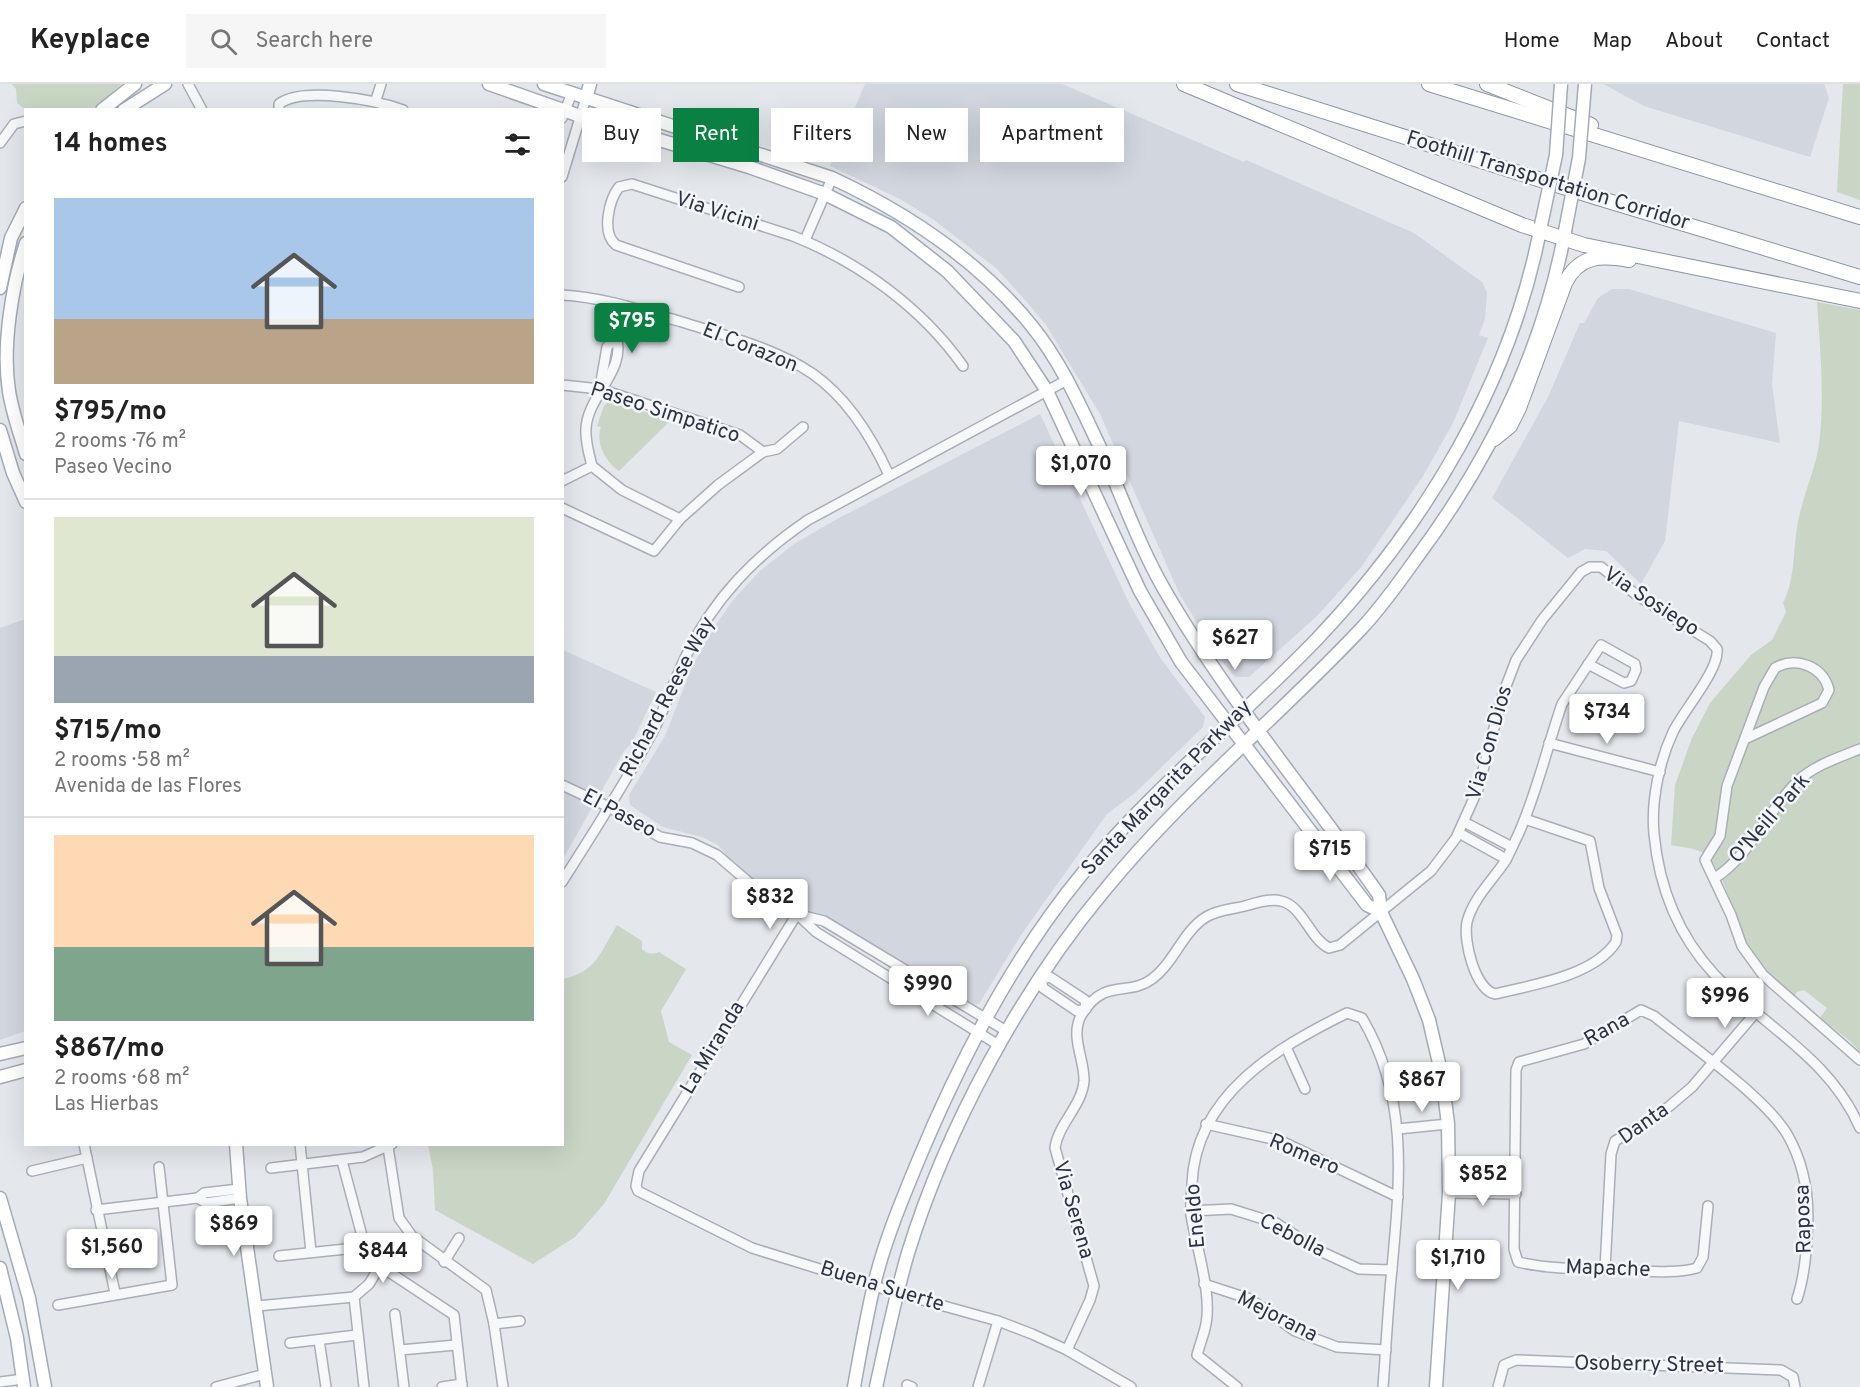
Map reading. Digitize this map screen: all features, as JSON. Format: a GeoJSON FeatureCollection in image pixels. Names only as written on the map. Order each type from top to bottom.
{"type":"FeatureCollection","features":[{"type":"Feature","properties":{"kind":"highway"},"geometry":{"type":"LineString","coordinates":[[1184,84],[1541,228],[1657,261],[1860,301]]}},
{"type":"Feature","properties":{"kind":"highway","name":"Foothill Transportation Corridor"},"geometry":{"type":"LineString","coordinates":[[1237,84],[1584,194],[1860,277]]}},
{"type":"Feature","properties":{"kind":"highway"},"geometry":{"type":"LineString","coordinates":[[1429,84],[1860,217]]}},
{"type":"Feature","properties":{"kind":"highway"},"geometry":{"type":"LineString","coordinates":[[1487,84],[1577,120],[1711,164],[1718,172]]}},
{"type":"Feature","properties":{"kind":"highway"},"geometry":{"type":"LineString","coordinates":[[1494,439],[1510,426],[1520,408],[1565,283],[1574,267],[1586,259],[1657,261]]}},
{"type":"Feature","properties":{"kind":"main road"},"geometry":{"type":"LineString","coordinates":[[105,108],[135,84]]}},
{"type":"Feature","properties":{"kind":"main road"},"geometry":{"type":"LineString","coordinates":[[127,108],[165,84]]}},
{"type":"Feature","properties":{"kind":"main road"},"geometry":{"type":"LineString","coordinates":[[489,84],[549,108]]}},
{"type":"Feature","properties":{"kind":"main road"},"geometry":{"type":"LineString","coordinates":[[544,84],[573,89],[586,98],[832,178],[903,214],[960,255],[1002,292],[1032,326],[1067,380],[1163,588],[1202,651],[1379,895],[1381,912],[1429,1020],[1442,1076],[1448,1124],[1449,1193],[1436,1387]]}},
{"type":"Feature","properties":{"kind":"main road"},"geometry":{"type":"LineString","coordinates":[[586,98],[590,84]]}},
{"type":"Feature","properties":{"kind":"main road","name":"Santa Margarita Parkway"},"geometry":{"type":"LineString","coordinates":[[854,1387],[874,1284],[887,1241],[946,1094],[979,1032],[1044,924],[1084,872],[1150,799],[1314,642],[1369,582],[1450,468],[1474,419],[1528,285],[1556,155],[1561,84]]}},
{"type":"Feature","properties":{"kind":"main road","name":"Santa Margarita Parkway"},"geometry":{"type":"LineString","coordinates":[[876,1387],[909,1251],[950,1143],[1000,1046],[1041,979],[1106,888],[1160,827],[1362,629],[1445,521],[1494,439],[1526,366],[1545,310],[1564,234],[1579,158],[1585,84]]}},
{"type":"Feature","properties":{"kind":"main road"},"geometry":{"type":"LineString","coordinates":[[564,114],[580,116],[749,166],[825,194],[891,227],[947,271],[1014,341],[1047,391],[1140,591],[1181,662],[1367,905],[1381,912]]}},
{"type":"Feature","properties":{"kind":"main road"},"geometry":{"type":"LineString","coordinates":[[0,288],[1,270],[11,238],[24,212]]}},
{"type":"Feature","properties":{"kind":"main road"},"geometry":{"type":"LineString","coordinates":[[24,249],[15,274],[8,348],[9,390],[24,446]]}},
{"type":"Feature","properties":{"kind":"main road"},"geometry":{"type":"LineString","coordinates":[[0,430],[13,473],[24,498]]}},
{"type":"Feature","properties":{"kind":"main road"},"geometry":{"type":"LineString","coordinates":[[0,1054],[24,1048]]}},
{"type":"Feature","properties":{"kind":"main road"},"geometry":{"type":"LineString","coordinates":[[0,1077],[24,1071]]}},
{"type":"Feature","properties":{"kind":"main road"},"geometry":{"type":"LineString","coordinates":[[236,1146],[240,1193],[267,1387]]}},
{"type":"Feature","properties":{"kind":"main road"},"geometry":{"type":"LineString","coordinates":[[0,1198],[29,1298],[45,1387]]}},
{"type":"Feature","properties":{"kind":"main road"},"geometry":{"type":"LineString","coordinates":[[0,1268],[9,1302],[23,1383]]}},
{"type":"Feature","properties":{"kind":"street"},"geometry":{"type":"LineString","coordinates":[[188,84],[201,108]]}},
{"type":"Feature","properties":{"kind":"street"},"geometry":{"type":"LineString","coordinates":[[376,100],[381,84]]}},
{"type":"Feature","properties":{"kind":"street"},"geometry":{"type":"LineString","coordinates":[[564,114],[573,89]]}},
{"type":"Feature","properties":{"kind":"street"},"geometry":{"type":"LineString","coordinates":[[279,107],[294,96],[376,100],[398,108]]}},
{"type":"Feature","properties":{"kind":"street"},"geometry":{"type":"LineString","coordinates":[[564,170],[586,98]]}},
{"type":"Feature","properties":{"kind":"street"},"geometry":{"type":"LineString","coordinates":[[0,143],[14,124],[24,122]]}},
{"type":"Feature","properties":{"kind":"street"},"geometry":{"type":"LineString","coordinates":[[805,240],[832,178]]}},
{"type":"Feature","properties":{"kind":"street","name":"Via Vicini"},"geometry":{"type":"LineString","coordinates":[[739,287],[610,241],[607,232],[614,194],[619,187],[632,184],[805,240],[849,264],[890,291],[934,331],[963,366]]}},
{"type":"Feature","properties":{"kind":"street"},"geometry":{"type":"LineString","coordinates":[[1,270],[15,274]]}},
{"type":"Feature","properties":{"kind":"street","name":"El Corazon"},"geometry":{"type":"LineString","coordinates":[[564,295],[626,306],[732,338],[785,358],[814,375],[836,395],[875,444],[889,475]]}},
{"type":"Feature","properties":{"kind":"street"},"geometry":{"type":"LineString","coordinates":[[626,306],[616,337],[607,346],[600,389],[586,428],[592,465],[622,490],[680,519]]}},
{"type":"Feature","properties":{"kind":"street","name":"Richard Reese Way"},"geometry":{"type":"LineString","coordinates":[[564,879],[651,735],[684,659],[703,625],[745,569],[772,544],[807,520],[1067,380]]}},
{"type":"Feature","properties":{"kind":"street","name":"Paseo Simpatico"},"geometry":{"type":"LineString","coordinates":[[564,385],[600,389],[740,435],[764,452]]}},
{"type":"Feature","properties":{"kind":"street"},"geometry":{"type":"LineString","coordinates":[[564,509],[654,551],[680,519],[718,485],[764,452],[777,449],[803,427]]}},
{"type":"Feature","properties":{"kind":"street"},"geometry":{"type":"LineString","coordinates":[[564,480],[592,465]]}},
{"type":"Feature","properties":{"kind":"street","name":"Via Sosiego"},"geometry":{"type":"LineString","coordinates":[[1590,567],[1601,567],[1638,596],[1710,641],[1718,652],[1715,664],[1673,733],[1660,772]]}},
{"type":"Feature","properties":{"kind":"street","name":"Via Con Dios"},"geometry":{"type":"LineString","coordinates":[[1381,912],[1431,871],[1459,833],[1479,789],[1503,694],[1516,660],[1542,620],[1575,579],[1590,567]]}},
{"type":"Feature","properties":{"kind":"street"},"geometry":{"type":"LineString","coordinates":[[1525,819],[1590,842],[1599,888],[1617,935],[1612,948],[1566,976],[1495,994],[1487,992],[1482,985],[1468,949],[1467,924],[1470,911],[1512,847],[1525,819],[1562,704],[1600,645],[1635,664],[1636,670],[1631,681],[1624,683],[1588,664]]}},
{"type":"Feature","properties":{"kind":"street"},"geometry":{"type":"LineString","coordinates":[[1793,662],[1810,666],[1820,673],[1829,690],[1822,703],[1745,739],[1764,687],[1775,668],[1793,662]]}},
{"type":"Feature","properties":{"kind":"street","name":"O'Neill Park"},"geometry":{"type":"LineString","coordinates":[[1745,739],[1727,786],[1720,836],[1705,860],[1715,878],[1742,946],[1763,975],[1860,1060]]}},
{"type":"Feature","properties":{"kind":"street"},"geometry":{"type":"LineString","coordinates":[[1549,743],[1660,772],[1655,800],[1654,831],[1661,877],[1670,906],[1700,958],[1827,1073],[1840,1090],[1860,1128]]}},
{"type":"Feature","properties":{"kind":"street","name":"O'Neill Park"},"geometry":{"type":"LineString","coordinates":[[1715,878],[1735,861],[1800,779],[1814,769],[1860,749]]}},
{"type":"Feature","properties":{"kind":"street","name":"El Paseo"},"geometry":{"type":"LineString","coordinates":[[564,786],[609,807],[660,837],[705,848],[760,892],[797,914],[816,932],[1000,1046]]}},
{"type":"Feature","properties":{"kind":"street"},"geometry":{"type":"LineString","coordinates":[[1464,822],[1512,847]]}},
{"type":"Feature","properties":{"kind":"street"},"geometry":{"type":"LineString","coordinates":[[1459,833],[1506,859]]}},
{"type":"Feature","properties":{"kind":"street"},"geometry":{"type":"LineString","coordinates":[[1041,979],[1043,988],[1077,1011],[1086,1009],[1093,1000],[1108,990],[1152,979],[1197,924],[1213,913],[1268,901],[1282,901],[1291,906],[1322,944],[1329,948],[1340,945],[1381,912]]}},
{"type":"Feature","properties":{"kind":"street","name":"El Paseo"},"geometry":{"type":"LineString","coordinates":[[797,914],[824,921],[1008,1032]]}},
{"type":"Feature","properties":{"kind":"street","name":"La Miranda"},"geometry":{"type":"LineString","coordinates":[[636,1186],[636,1178],[644,1162],[797,914]]}},
{"type":"Feature","properties":{"kind":"street","name":"Via Serena"},"geometry":{"type":"LineString","coordinates":[[1067,1350],[1090,1300],[1094,1280],[1055,1148],[1060,1130],[1083,1088],[1078,1027],[1086,1009]]}},
{"type":"Feature","properties":{"kind":"street","name":"Rana"},"geometry":{"type":"LineString","coordinates":[[1516,1194],[1516,1070],[1519,1062],[1584,1044],[1641,1010],[1654,1016],[1713,1065]]}},
{"type":"Feature","properties":{"kind":"street","name":"Danta"},"geometry":{"type":"LineString","coordinates":[[1605,1269],[1611,1154],[1615,1141],[1659,1115],[1692,1088],[1757,1011]]}},
{"type":"Feature","properties":{"kind":"street","name":"Eneldo"},"geometry":{"type":"LineString","coordinates":[[1237,1387],[1197,1355],[1207,1322],[1204,1284],[1191,1211],[1193,1160],[1206,1124],[1226,1094],[1286,1047],[1340,1017],[1355,1014],[1362,1018],[1385,1065],[1398,1129]]}},
{"type":"Feature","properties":{"kind":"street"},"geometry":{"type":"LineString","coordinates":[[1286,1047],[1305,1089]]}},
{"type":"Feature","properties":{"kind":"street","name":"Raposa"},"geometry":{"type":"LineString","coordinates":[[1713,1065],[1772,1116],[1786,1134],[1797,1156],[1804,1180],[1808,1221],[1805,1276],[1797,1299]]}},
{"type":"Feature","properties":{"kind":"street","name":"Romero"},"geometry":{"type":"LineString","coordinates":[[1206,1124],[1281,1141],[1398,1197]]}},
{"type":"Feature","properties":{"kind":"street"},"geometry":{"type":"LineString","coordinates":[[1383,1387],[1398,1197],[1398,1129],[1448,1124]]}},
{"type":"Feature","properties":{"kind":"street"},"geometry":{"type":"LineString","coordinates":[[84,1146],[115,1293]]}},
{"type":"Feature","properties":{"kind":"street"},"geometry":{"type":"LineString","coordinates":[[300,1146],[311,1252]]}},
{"type":"Feature","properties":{"kind":"street"},"geometry":{"type":"LineString","coordinates":[[271,1168],[342,1161],[363,1157],[390,1146],[399,1218],[412,1236],[444,1262],[486,1290],[494,1324],[503,1387]]}},
{"type":"Feature","properties":{"kind":"street"},"geometry":{"type":"LineString","coordinates":[[32,1171],[87,1158]]}},
{"type":"Feature","properties":{"kind":"street"},"geometry":{"type":"LineString","coordinates":[[342,1161],[365,1247],[380,1266],[454,1314],[462,1386],[442,1387]]}},
{"type":"Feature","properties":{"kind":"street"},"geometry":{"type":"LineString","coordinates":[[58,1305],[115,1293],[172,1285],[159,1167]]}},
{"type":"Feature","properties":{"kind":"street","name":"Buena Suerte"},"geometry":{"type":"LineString","coordinates":[[636,1186],[645,1197],[752,1248],[897,1293],[998,1321],[1067,1350],[1131,1387]]}},
{"type":"Feature","properties":{"kind":"street"},"geometry":{"type":"LineString","coordinates":[[96,1210],[198,1198],[206,1203],[240,1193]]}},
{"type":"Feature","properties":{"kind":"street"},"geometry":{"type":"LineString","coordinates":[[1449,1193],[1516,1194]]}},
{"type":"Feature","properties":{"kind":"street","name":"Mapache"},"geometry":{"type":"LineString","coordinates":[[1516,1194],[1514,1249],[1518,1262],[1536,1266],[1684,1272],[1697,1269],[1703,1257],[1708,1206]]}},
{"type":"Feature","properties":{"kind":"street","name":"Cebolla"},"geometry":{"type":"LineString","coordinates":[[1191,1211],[1231,1209],[1276,1223],[1320,1251],[1359,1269],[1392,1270]]}},
{"type":"Feature","properties":{"kind":"street"},"geometry":{"type":"LineString","coordinates":[[444,1262],[459,1238]]}},
{"type":"Feature","properties":{"kind":"street"},"geometry":{"type":"LineString","coordinates":[[279,1256],[365,1247]]}},
{"type":"Feature","properties":{"kind":"street"},"geometry":{"type":"LineString","coordinates":[[257,1306],[354,1297],[369,1284],[380,1266]]}},
{"type":"Feature","properties":{"kind":"street","name":"Mejorana"},"geometry":{"type":"LineString","coordinates":[[1204,1284],[1250,1299],[1295,1331],[1337,1347],[1386,1350]]}},
{"type":"Feature","properties":{"kind":"street"},"geometry":{"type":"LineString","coordinates":[[354,1297],[364,1387]]}},
{"type":"Feature","properties":{"kind":"street"},"geometry":{"type":"LineString","coordinates":[[395,1314],[404,1387]]}},
{"type":"Feature","properties":{"kind":"street"},"geometry":{"type":"LineString","coordinates":[[494,1324],[520,1321]]}},
{"type":"Feature","properties":{"kind":"street"},"geometry":{"type":"LineString","coordinates":[[978,1387],[998,1321]]}},
{"type":"Feature","properties":{"kind":"street"},"geometry":{"type":"LineString","coordinates":[[290,1343],[357,1335]]}},
{"type":"Feature","properties":{"kind":"street"},"geometry":{"type":"LineString","coordinates":[[319,1340],[326,1387]]}},
{"type":"Feature","properties":{"kind":"street"},"geometry":{"type":"LineString","coordinates":[[400,1350],[456,1345]]}},
{"type":"Feature","properties":{"kind":"street","name":"Osoberry Street"},"geometry":{"type":"LineString","coordinates":[[1498,1387],[1503,1365],[1516,1360],[1781,1370],[1793,1377],[1795,1387]]}},
{"type":"Feature","properties":{"kind":"street"},"geometry":{"type":"LineString","coordinates":[[216,1387],[265,1374]]}},
{"type":"Feature","properties":{"kind":"street"},"geometry":{"type":"LineString","coordinates":[[0,1382],[23,1383]]}},
{"type":"Feature","properties":{"kind":"shaded area"},"geometry":{"type":"Polygon","coordinates":[[[865,84],[1062,84],[1118,108],[980,108],[980,162],[1124,162],[1124,111],[1244,162],[1246,160],[1414,233],[1482,282],[1487,293],[1485,319],[1479,335],[1488,338],[1453,423],[1423,476],[1362,566],[1318,615],[1249,677],[1235,677],[1216,654],[1180,595],[1100,414],[1046,325],[997,269],[934,220],[900,199],[830,166],[832,162],[873,162],[873,108],[855,108],[865,84]]]}},
{"type":"Feature","properties":{"kind":"shaded area"},"geometry":{"type":"Polygon","coordinates":[[[1603,84],[1824,84],[1829,98],[1810,157],[1644,106],[1603,84]]]}},
{"type":"Feature","properties":{"kind":"shaded area"},"geometry":{"type":"Polygon","coordinates":[[[1612,289],[1629,289],[1776,333],[1772,384],[1780,443],[1679,421],[1665,541],[1641,584],[1606,551],[1585,549],[1568,558],[1492,498],[1548,397],[1580,323],[1584,323],[1598,298],[1612,289]]]}},
{"type":"Feature","properties":{"kind":"shaded area"},"geometry":{"type":"Polygon","coordinates":[[[1040,414],[1130,605],[1161,659],[1205,717],[1203,727],[1135,793],[1107,814],[1021,935],[979,1004],[967,1006],[742,873],[718,845],[702,837],[663,827],[630,805],[629,795],[665,736],[692,667],[713,629],[733,600],[760,571],[794,544],[837,519],[1040,414]]]}},
{"type":"Feature","properties":{"kind":"shaded area"},"geometry":{"type":"Polygon","coordinates":[[[24,619],[24,1031],[0,1040],[0,628],[24,619]]]}},
{"type":"Feature","properties":{"kind":"shaded area"},"geometry":{"type":"Polygon","coordinates":[[[564,650],[656,692],[632,743],[624,751],[564,857],[564,650]]]}},
{"type":"Feature","properties":{"kind":"green space"},"geometry":{"type":"Polygon","coordinates":[[[12,84],[122,84],[93,108],[24,108],[17,103],[16,89],[12,84]]]}},
{"type":"Feature","properties":{"kind":"green space"},"geometry":{"type":"Polygon","coordinates":[[[1843,84],[1860,84],[1860,200],[1837,192],[1843,84]]]}},
{"type":"Feature","properties":{"kind":"green space"},"geometry":{"type":"Polygon","coordinates":[[[1817,302],[1860,310],[1860,1052],[1850,1041],[1820,1018],[1827,1008],[1804,990],[1797,992],[1793,998],[1760,964],[1740,930],[1723,882],[1711,861],[1700,851],[1671,845],[1675,785],[1692,738],[1710,703],[1751,655],[1772,640],[1786,612],[1783,603],[1792,576],[1799,517],[1817,454],[1821,427],[1817,302]]]}},
{"type":"Feature","properties":{"kind":"green space"},"geometry":{"type":"Polygon","coordinates":[[[609,401],[671,420],[619,471],[603,452],[599,439],[601,427],[597,426],[604,406],[609,401]]]}},
{"type":"Feature","properties":{"kind":"green space"},"geometry":{"type":"Polygon","coordinates":[[[617,925],[642,941],[642,949],[646,952],[652,954],[659,952],[686,969],[661,1011],[669,1042],[692,1055],[604,1204],[575,1237],[533,1264],[435,1210],[433,1170],[428,1146],[564,1146],[564,979],[583,972],[601,953],[617,925]]]}}]}
